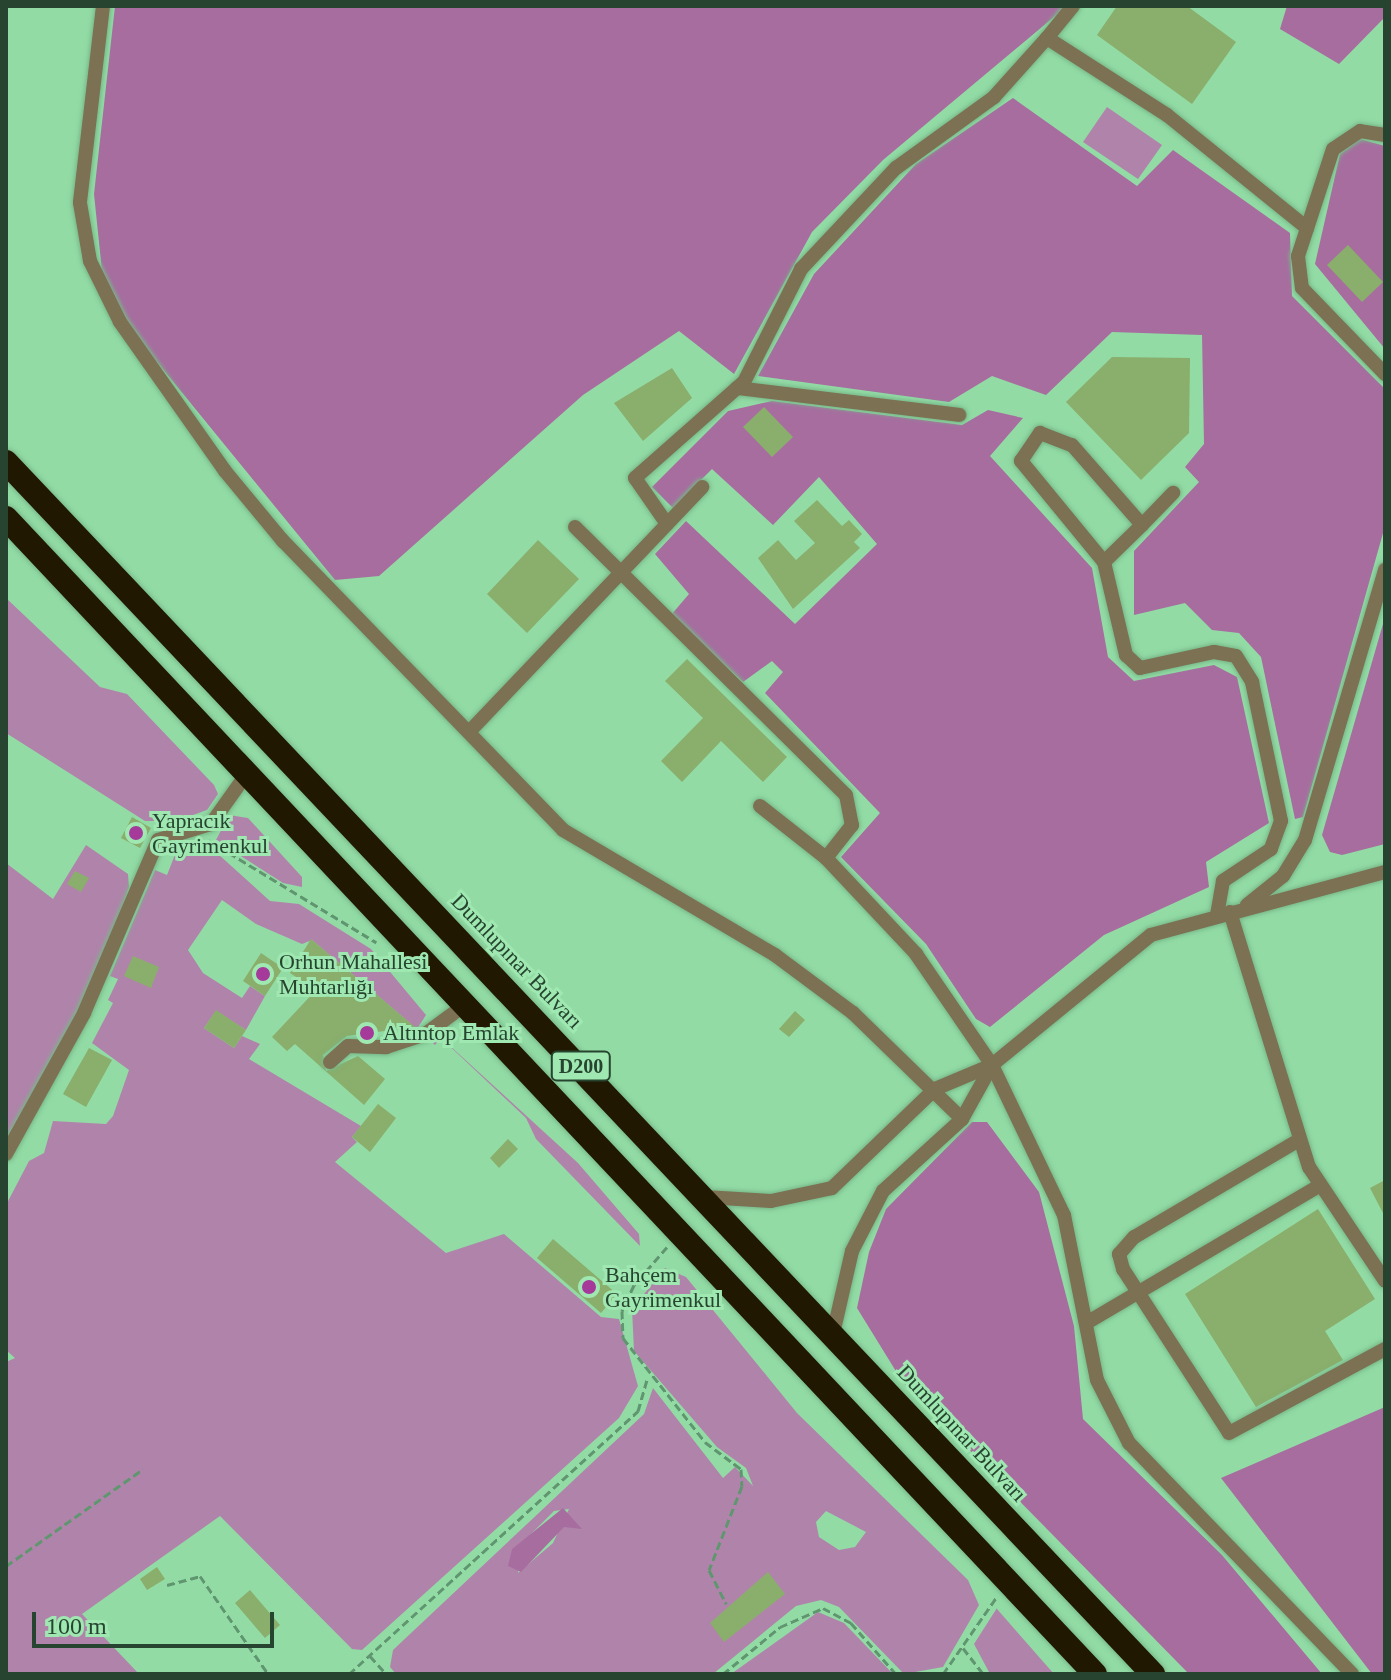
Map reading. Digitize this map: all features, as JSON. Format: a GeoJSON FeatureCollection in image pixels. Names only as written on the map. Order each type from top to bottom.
{"type":"FeatureCollection","features":[{"type":"Feature","properties":{"kind":"highway","name":"Dumlupınar Bulvarı"},"geometry":{"type":"LineString","coordinates":[[6,462],[705,1197],[1153,1674]]}},
{"type":"Feature","properties":{"kind":"highway"},"geometry":{"type":"LineString","coordinates":[[6,518],[1095,1674]]}},
{"type":"Feature","properties":{"kind":"street"},"geometry":{"type":"LineString","coordinates":[[103,6],[80,203],[100,289],[273,530],[563,830],[775,955],[935,1089],[962,1119]]}},
{"type":"Feature","properties":{"kind":"street"},"geometry":{"type":"LineString","coordinates":[[667,524],[635,478],[737,388],[801,269],[896,168],[994,97],[1073,6]]}},
{"type":"Feature","properties":{"kind":"street"},"geometry":{"type":"LineString","coordinates":[[1047,38],[1167,115],[1307,228]]}},
{"type":"Feature","properties":{"kind":"street"},"geometry":{"type":"LineString","coordinates":[[1385,135],[1360,131],[1333,149],[1298,256],[1302,288],[1385,374]]}},
{"type":"Feature","properties":{"kind":"street"},"geometry":{"type":"LineString","coordinates":[[737,388],[959,415]]}},
{"type":"Feature","properties":{"kind":"street"},"geometry":{"type":"LineString","coordinates":[[1142,525],[1057,435],[1040,433],[1026,445],[1021,461],[1033,483],[1104,562],[1126,655],[1140,668],[1214,652],[1236,656],[1252,682],[1281,821],[1271,849],[1223,881],[1299,1140],[1319,1186],[1385,1281]]}},
{"type":"Feature","properties":{"kind":"street"},"geometry":{"type":"LineString","coordinates":[[470,731],[702,487]]}},
{"type":"Feature","properties":{"kind":"street"},"geometry":{"type":"LineString","coordinates":[[1104,562],[1173,493]]}},
{"type":"Feature","properties":{"kind":"street"},"geometry":{"type":"LineString","coordinates":[[575,527],[618,576],[846,795],[852,825],[826,858]]}},
{"type":"Feature","properties":{"kind":"street"},"geometry":{"type":"LineString","coordinates":[[1230,912],[1283,876],[1305,840],[1385,570]]}},
{"type":"Feature","properties":{"kind":"street"},"geometry":{"type":"LineString","coordinates":[[6,1154],[84,1013],[158,840],[211,824],[248,772]]}},
{"type":"Feature","properties":{"kind":"street"},"geometry":{"type":"LineString","coordinates":[[760,806],[826,858],[916,954],[992,1065],[1064,1215],[1088,1322],[1097,1380],[1129,1443],[1352,1674]]}},
{"type":"Feature","properties":{"kind":"street"},"geometry":{"type":"LineString","coordinates":[[705,1197],[771,1201],[832,1188],[935,1089],[992,1065],[1151,935],[1385,872]]}},
{"type":"Feature","properties":{"kind":"street"},"geometry":{"type":"LineString","coordinates":[[330,1062],[348,1046],[386,1047],[424,1035],[466,1004]]}},
{"type":"Feature","properties":{"kind":"street"},"geometry":{"type":"LineString","coordinates":[[833,1334],[852,1251],[883,1191],[962,1119],[992,1065]]}},
{"type":"Feature","properties":{"kind":"street"},"geometry":{"type":"LineString","coordinates":[[1299,1140],[1125,1244],[1123,1269],[1229,1433],[1385,1349]]}},
{"type":"Feature","properties":{"kind":"street"},"geometry":{"type":"LineString","coordinates":[[1088,1322],[1140,1296],[1319,1186]]}},
{"type":"Feature","properties":{"kind":"path"},"geometry":{"type":"LineString","coordinates":[[186,831],[391,948]]}},
{"type":"Feature","properties":{"kind":"path"},"geometry":{"type":"LineString","coordinates":[[680,1232],[622,1311],[623,1338],[648,1377],[705,1442],[741,1469],[742,1486],[709,1570],[726,1604]]}},
{"type":"Feature","properties":{"kind":"path"},"geometry":{"type":"LineString","coordinates":[[349,1674],[638,1411],[648,1377]]}},
{"type":"Feature","properties":{"kind":"path"},"geometry":{"type":"LineString","coordinates":[[6,1566],[143,1469]]}},
{"type":"Feature","properties":{"kind":"path"},"geometry":{"type":"LineString","coordinates":[[167,1585],[200,1576],[268,1674]]}},
{"type":"Feature","properties":{"kind":"path"},"geometry":{"type":"LineString","coordinates":[[943,1674],[1008,1581]]}},
{"type":"Feature","properties":{"kind":"path"},"geometry":{"type":"LineString","coordinates":[[723,1674],[780,1627],[823,1608],[851,1623],[896,1674]]}},
{"type":"Feature","properties":{"kind":"path"},"geometry":{"type":"LineString","coordinates":[[963,1648],[983,1674]]}},
{"type":"Feature","properties":{"kind":"path"},"geometry":{"type":"LineString","coordinates":[[370,1656],[386,1674]]}},
{"type":"Feature","properties":{"kind":"shaded area"},"geometry":{"type":"Polygon","coordinates":[[[115,6],[1067,6],[883,160],[812,232],[734,374],[679,331],[583,395],[379,576],[335,580],[135,335],[103,281],[94,194],[115,6]]]}},
{"type":"Feature","properties":{"kind":"shaded area"},"geometry":{"type":"Polygon","coordinates":[[[1287,6],[1385,6],[1385,17],[1339,64],[1280,29],[1287,6]]]}},
{"type":"Feature","properties":{"kind":"shaded area"},"geometry":{"type":"Polygon","coordinates":[[[1013,98],[1137,186],[1173,150],[1290,233],[1292,296],[1385,389],[1385,526],[1303,817],[1295,819],[1261,657],[1239,633],[1212,630],[1185,603],[1134,615],[1134,551],[1199,482],[1185,467],[1204,444],[1202,335],[1112,332],[1046,395],[992,376],[949,402],[758,376],[814,274],[916,164],[1013,98]]]}},
{"type":"Feature","properties":{"kind":"shaded area"},"geometry":{"type":"Polygon","coordinates":[[[1107,107],[1162,145],[1138,179],[1083,142],[1107,107]]]}},
{"type":"Feature","properties":{"kind":"shaded area"},"geometry":{"type":"Polygon","coordinates":[[[1360,139],[1385,146],[1385,349],[1315,264],[1340,154],[1360,139]]]}},
{"type":"Feature","properties":{"kind":"shaded area"},"geometry":{"type":"Polygon","coordinates":[[[772,401],[962,425],[988,410],[1023,418],[990,456],[1092,568],[1108,657],[1134,681],[1214,665],[1237,677],[1269,823],[1206,862],[1209,887],[1104,935],[990,1027],[976,1019],[926,944],[841,857],[880,813],[765,693],[783,672],[772,661],[743,682],[671,615],[689,594],[655,554],[686,521],[795,624],[877,544],[819,477],[773,525],[712,469],[673,508],[652,487],[728,411],[772,401]]]}},
{"type":"Feature","properties":{"kind":"shaded area"},"geometry":{"type":"Polygon","coordinates":[[[6,598],[100,687],[127,694],[214,785],[218,794],[207,810],[176,821],[145,821],[6,733],[6,598]]]}},
{"type":"Feature","properties":{"kind":"shaded area"},"geometry":{"type":"Polygon","coordinates":[[[1385,617],[1385,844],[1342,855],[1330,852],[1322,835],[1385,617]]]}},
{"type":"Feature","properties":{"kind":"shaded area"},"geometry":{"type":"Polygon","coordinates":[[[229,815],[248,818],[302,877],[302,887],[283,883],[216,840],[229,815]]]}},
{"type":"Feature","properties":{"kind":"shaded area"},"geometry":{"type":"Polygon","coordinates":[[[86,845],[128,874],[129,887],[100,970],[6,1147],[6,863],[53,899],[86,845]]]}},
{"type":"Feature","properties":{"kind":"shaded area"},"geometry":{"type":"Polygon","coordinates":[[[208,845],[270,901],[299,904],[371,949],[426,1015],[417,1029],[312,940],[302,944],[256,924],[222,900],[188,950],[203,973],[242,998],[250,986],[265,996],[246,1030],[216,1011],[204,1028],[234,1048],[242,1036],[260,1044],[249,1059],[361,1126],[352,1137],[357,1142],[335,1162],[446,1253],[504,1234],[601,1317],[619,1319],[638,1386],[619,1418],[362,1650],[352,1649],[220,1516],[82,1614],[139,1674],[6,1674],[6,1362],[15,1358],[6,1350],[6,1205],[29,1161],[44,1153],[53,1121],[106,1124],[113,1116],[129,1070],[92,1043],[113,1003],[108,1000],[118,979],[110,976],[155,870],[167,875],[178,847],[208,845]]]}},
{"type":"Feature","properties":{"kind":"shaded area"},"geometry":{"type":"Polygon","coordinates":[[[437,1034],[578,1163],[639,1234],[640,1246],[536,1139],[526,1118],[441,1038],[435,1045],[426,1037],[437,1034]]]}},
{"type":"Feature","properties":{"kind":"shaded area"},"geometry":{"type":"Polygon","coordinates":[[[972,1122],[987,1122],[1039,1192],[1074,1326],[1083,1419],[1222,1555],[1322,1674],[1189,1674],[902,1381],[857,1308],[869,1252],[886,1209],[972,1122]]]}},
{"type":"Feature","properties":{"kind":"shaded area"},"geometry":{"type":"Polygon","coordinates":[[[665,1268],[686,1277],[797,1413],[968,1580],[979,1605],[943,1667],[904,1674],[839,1607],[821,1600],[796,1606],[713,1674],[396,1674],[390,1667],[393,1650],[644,1414],[653,1388],[723,1478],[735,1467],[753,1486],[746,1468],[717,1447],[634,1351],[632,1309],[665,1268]],[[569,1509],[554,1511],[522,1543],[518,1573],[553,1543],[569,1509]],[[826,1511],[816,1522],[819,1537],[839,1550],[855,1547],[866,1532],[826,1511]]]}},
{"type":"Feature","properties":{"kind":"shaded area"},"geometry":{"type":"Polygon","coordinates":[[[1385,1407],[1385,1674],[1372,1674],[1221,1478],[1385,1407]]]}},
{"type":"Feature","properties":{"kind":"shaded area"},"geometry":{"type":"Polygon","coordinates":[[[563,1508],[582,1529],[564,1527],[521,1572],[508,1566],[512,1549],[563,1508]]]}},
{"type":"Feature","properties":{"kind":"shaded area"},"geometry":{"type":"Polygon","coordinates":[[[997,1608],[1054,1674],[990,1674],[974,1644],[997,1608]]]}},
{"type":"Feature","properties":{"kind":"shaded area"},"geometry":{"type":"Polygon","coordinates":[[[818,1612],[844,1623],[893,1674],[731,1674],[818,1612]]]}},
{"type":"Feature","properties":{"kind":"building"},"geometry":{"type":"Polygon","coordinates":[[[1117,6],[1187,6],[1236,42],[1192,104],[1097,35],[1117,6]]]}},
{"type":"Feature","properties":{"kind":"building"},"geometry":{"type":"Polygon","coordinates":[[[1348,245],[1383,282],[1362,302],[1327,265],[1348,245]]]}},
{"type":"Feature","properties":{"kind":"building"},"geometry":{"type":"Polygon","coordinates":[[[1112,357],[1190,358],[1189,433],[1141,480],[1066,402],[1112,357]]]}},
{"type":"Feature","properties":{"kind":"building"},"geometry":{"type":"Polygon","coordinates":[[[672,368],[692,398],[643,441],[614,403],[672,368]]]}},
{"type":"Feature","properties":{"kind":"building"},"geometry":{"type":"Polygon","coordinates":[[[764,407],[793,437],[772,457],[743,427],[764,407]]]}},
{"type":"Feature","properties":{"kind":"building"},"geometry":{"type":"Polygon","coordinates":[[[817,500],[842,526],[849,520],[862,534],[854,542],[860,548],[793,609],[758,558],[778,540],[796,560],[815,543],[794,521],[817,500]]]}},
{"type":"Feature","properties":{"kind":"building"},"geometry":{"type":"Polygon","coordinates":[[[538,540],[579,579],[527,633],[487,594],[538,540]]]}},
{"type":"Feature","properties":{"kind":"building"},"geometry":{"type":"Polygon","coordinates":[[[687,659],[787,757],[763,782],[721,741],[682,782],[661,761],[703,718],[665,681],[687,659]]]}},
{"type":"Feature","properties":{"kind":"building","name":"Yapracık Gayrimenkul"},"geometry":{"type":"Polygon","coordinates":[[[132,817],[151,828],[140,848],[121,838],[132,817]]]}},
{"type":"Feature","properties":{"kind":"building"},"geometry":{"type":"Polygon","coordinates":[[[75,871],[89,878],[81,892],[67,884],[75,871]]]}},
{"type":"Feature","properties":{"kind":"building"},"geometry":{"type":"Polygon","coordinates":[[[311,939],[415,1027],[347,1036],[323,1055],[326,1071],[358,1056],[385,1079],[364,1105],[295,1044],[287,1051],[272,1037],[316,990],[290,973],[311,939]]]}},
{"type":"Feature","properties":{"kind":"building","name":"Orhun Mahallesi Muhtarlığı"},"geometry":{"type":"Polygon","coordinates":[[[261,953],[283,968],[265,996],[243,981],[261,953]]]}},
{"type":"Feature","properties":{"kind":"building"},"geometry":{"type":"Polygon","coordinates":[[[133,956],[159,967],[151,988],[124,976],[133,956]]]}},
{"type":"Feature","properties":{"kind":"building"},"geometry":{"type":"Polygon","coordinates":[[[216,1010],[246,1030],[234,1048],[204,1028],[216,1010]]]}},
{"type":"Feature","properties":{"kind":"building"},"geometry":{"type":"Polygon","coordinates":[[[795,1011],[805,1020],[789,1037],[779,1029],[795,1011]]]}},
{"type":"Feature","properties":{"kind":"building"},"geometry":{"type":"Polygon","coordinates":[[[89,1048],[112,1060],[86,1107],[63,1094],[89,1048]]]}},
{"type":"Feature","properties":{"kind":"building"},"geometry":{"type":"Polygon","coordinates":[[[378,1104],[396,1118],[370,1152],[352,1137],[378,1104]]]}},
{"type":"Feature","properties":{"kind":"building"},"geometry":{"type":"Polygon","coordinates":[[[508,1139],[518,1149],[499,1168],[490,1158],[508,1139]]]}},
{"type":"Feature","properties":{"kind":"building"},"geometry":{"type":"Polygon","coordinates":[[[1385,1180],[1385,1217],[1370,1188],[1385,1180]]]}},
{"type":"Feature","properties":{"kind":"building"},"geometry":{"type":"Polygon","coordinates":[[[1318,1209],[1375,1299],[1325,1331],[1343,1360],[1256,1407],[1185,1294],[1318,1209]]]}},
{"type":"Feature","properties":{"kind":"building"},"geometry":{"type":"Polygon","coordinates":[[[553,1239],[617,1294],[601,1313],[537,1258],[553,1239]]]}},
{"type":"Feature","properties":{"kind":"building"},"geometry":{"type":"Polygon","coordinates":[[[157,1567],[165,1579],[147,1590],[140,1579],[157,1567]]]}},
{"type":"Feature","properties":{"kind":"building"},"geometry":{"type":"Polygon","coordinates":[[[768,1572],[785,1594],[724,1642],[710,1623],[768,1572]]]}},
{"type":"Feature","properties":{"kind":"building"},"geometry":{"type":"Polygon","coordinates":[[[250,1590],[280,1625],[265,1638],[235,1603],[250,1590]]]}},
{"type":"Feature","properties":{"kind":"place","name":"Yapracık Gayrimenkul"},"geometry":{"type":"Point","coordinates":[136,833]}},
{"type":"Feature","properties":{"kind":"place","name":"Orhun Mahallesi Muhtarlığı"},"geometry":{"type":"Point","coordinates":[263,974]}},
{"type":"Feature","properties":{"kind":"place","name":"Altıntop Emlak"},"geometry":{"type":"Point","coordinates":[367,1033]}},
{"type":"Feature","properties":{"kind":"place","name":"Bahçem Gayrimenkul"},"geometry":{"type":"Point","coordinates":[589,1287]}}]}
